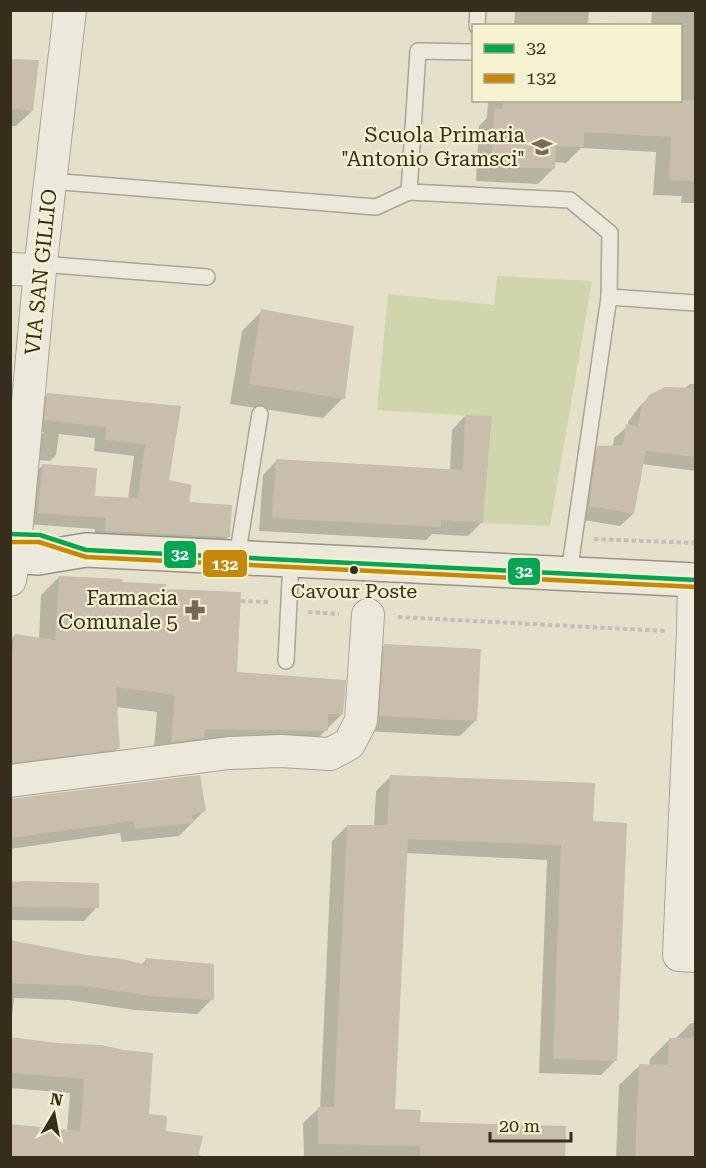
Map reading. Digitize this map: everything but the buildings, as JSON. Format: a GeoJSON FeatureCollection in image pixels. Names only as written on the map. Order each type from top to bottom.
{"type":"FeatureCollection","features":[{"type":"Feature","properties":{"kind":"main road"},"geometry":{"type":"LineString","coordinates":[[12,552],[40,536],[86,550],[695,580]]}},
{"type":"Feature","properties":{"kind":"street","name":"VIA SAN GILLIO"},"geometry":{"type":"LineString","coordinates":[[12,552],[30,268],[50,181],[70,10]]}},
{"type":"Feature","properties":{"kind":"street"},"geometry":{"type":"LineString","coordinates":[[695,580],[679,955],[696,956]]}},
{"type":"Feature","properties":{"kind":"street"},"geometry":{"type":"LineString","coordinates":[[10,781],[229,753],[281,751],[330,754],[349,744],[361,721],[368,615]]}},
{"type":"Feature","properties":{"kind":"lane"},"geometry":{"type":"LineString","coordinates":[[409,192],[418,51],[472,52]]}},
{"type":"Feature","properties":{"kind":"lane"},"geometry":{"type":"LineString","coordinates":[[50,181],[376,207],[409,192],[570,200],[610,233],[609,297],[569,573]]}},
{"type":"Feature","properties":{"kind":"lane"},"geometry":{"type":"LineString","coordinates":[[30,268],[207,277]]}},
{"type":"Feature","properties":{"kind":"lane"},"geometry":{"type":"LineString","coordinates":[[609,297],[696,303]]}},
{"type":"Feature","properties":{"kind":"lane"},"geometry":{"type":"LineString","coordinates":[[237,558],[260,414]]}},
{"type":"Feature","properties":{"kind":"lane"},"geometry":{"type":"LineString","coordinates":[[286,661],[291,561]]}},
{"type":"Feature","properties":{"kind":"path"},"geometry":{"type":"LineString","coordinates":[[368,615],[693,632]]}},
{"type":"Feature","properties":{"kind":"green space"},"geometry":{"type":"Polygon","coordinates":[[[497,276],[592,281],[550,526],[483,523],[492,417],[377,410],[388,294],[494,305],[497,276]]]}},
{"type":"Feature","properties":{"kind":"transit line","name":"32"},"geometry":{"type":"LineString","coordinates":[[10,534],[40,535],[86,550],[696,580]]}},
{"type":"Feature","properties":{"kind":"transit line","name":"132"},"geometry":{"type":"LineString","coordinates":[[10,542],[39,542],[86,557],[696,587]]}},
{"type":"Feature","properties":{"kind":"place","name":"Scuola Primaria \"Antonio Gramsci\""},"geometry":{"type":"Point","coordinates":[542,147]}},
{"type":"Feature","properties":{"kind":"place","name":"Cavour Poste"},"geometry":{"type":"Point","coordinates":[354,570]}},
{"type":"Feature","properties":{"kind":"place","name":"Farmacia Comunale 5"},"geometry":{"type":"Point","coordinates":[195,610]}}]}
